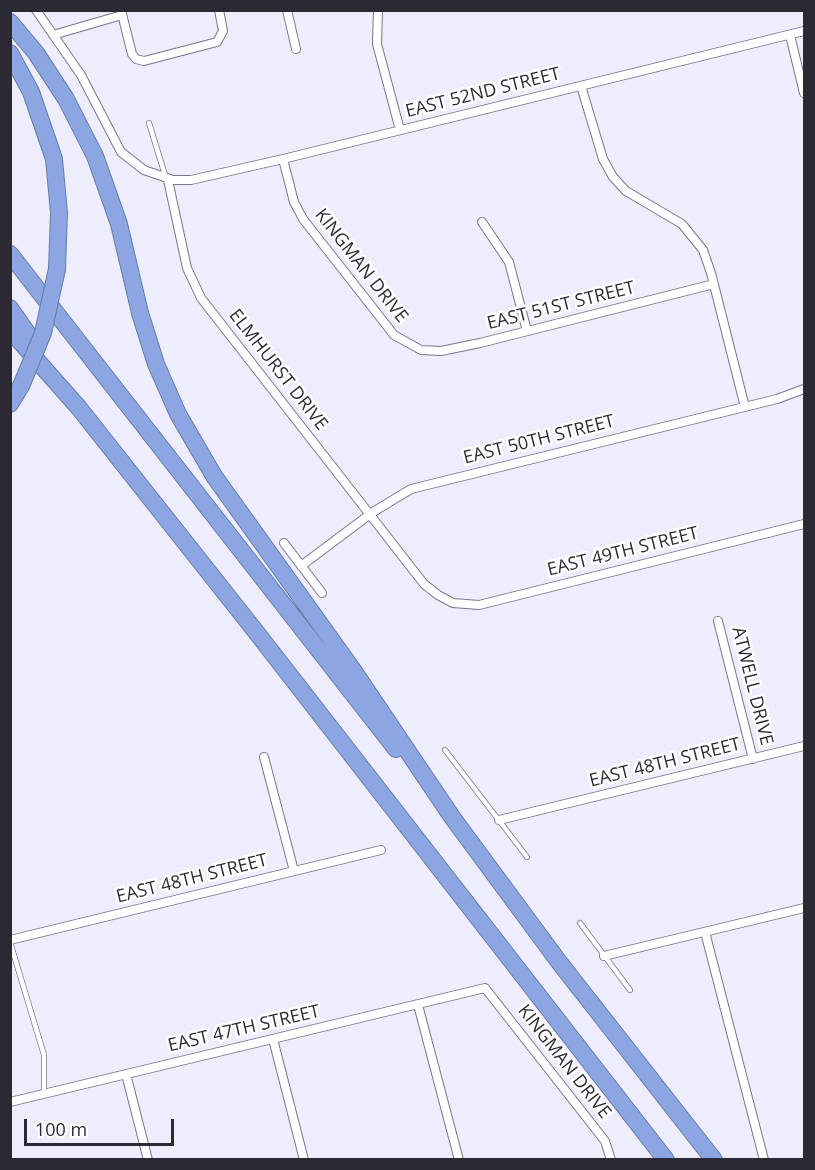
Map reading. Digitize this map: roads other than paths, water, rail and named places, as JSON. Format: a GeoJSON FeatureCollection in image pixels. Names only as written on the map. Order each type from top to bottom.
{"type":"FeatureCollection","features":[{"type":"Feature","properties":{"kind":"highway"},"geometry":{"type":"LineString","coordinates":[[10,22],[36,53],[61,92],[95,156],[119,224],[153,355],[187,430],[214,476],[353,670],[452,817],[559,962],[714,1160]]}},
{"type":"Feature","properties":{"kind":"highway"},"geometry":{"type":"LineString","coordinates":[[10,53],[31,92],[54,159],[59,213],[57,269],[43,333],[21,386],[10,404]]}},
{"type":"Feature","properties":{"kind":"highway"},"geometry":{"type":"LineString","coordinates":[[10,254],[374,724],[452,817]]}},
{"type":"Feature","properties":{"kind":"highway"},"geometry":{"type":"LineString","coordinates":[[10,308],[79,408],[666,1160]]}},
{"type":"Feature","properties":{"kind":"highway"},"geometry":{"type":"LineString","coordinates":[[10,330],[79,408]]}},
{"type":"Feature","properties":{"kind":"street"},"geometry":{"type":"LineString","coordinates":[[36,10],[81,75],[121,152],[144,170],[168,180]]}},
{"type":"Feature","properties":{"kind":"street"},"geometry":{"type":"LineString","coordinates":[[53,35],[121,13],[132,54],[136,59],[144,61],[217,42],[224,31],[219,10]]}},
{"type":"Feature","properties":{"kind":"street"},"geometry":{"type":"LineString","coordinates":[[287,10],[296,49]]}},
{"type":"Feature","properties":{"kind":"street"},"geometry":{"type":"LineString","coordinates":[[378,10],[377,44],[400,130]]}},
{"type":"Feature","properties":{"kind":"street","name":"EAST 52ND STREET"},"geometry":{"type":"LineString","coordinates":[[168,180],[191,180],[283,159],[804,31]]}},
{"type":"Feature","properties":{"kind":"street"},"geometry":{"type":"LineString","coordinates":[[790,35],[804,93]]}},
{"type":"Feature","properties":{"kind":"street"},"geometry":{"type":"LineString","coordinates":[[581,86],[603,159],[613,177],[627,191],[675,218],[689,231],[703,250],[745,407]]}},
{"type":"Feature","properties":{"kind":"street","name":"KINGMAN DRIVE"},"geometry":{"type":"LineString","coordinates":[[283,159],[294,202],[303,219],[394,335],[415,348]]}},
{"type":"Feature","properties":{"kind":"street","name":"ELMHURST DRIVE"},"geometry":{"type":"LineString","coordinates":[[168,180],[187,268],[197,291],[427,586],[448,601]]}},
{"type":"Feature","properties":{"kind":"street"},"geometry":{"type":"LineString","coordinates":[[482,222],[509,262],[527,331]]}},
{"type":"Feature","properties":{"kind":"street","name":"EAST 51ST STREET"},"geometry":{"type":"LineString","coordinates":[[415,348],[441,351],[714,285]]}},
{"type":"Feature","properties":{"kind":"street","name":"EAST 50TH STREET"},"geometry":{"type":"LineString","coordinates":[[302,566],[396,495],[411,489],[745,407],[804,389]]}},
{"type":"Feature","properties":{"kind":"street","name":"EAST 49TH STREET"},"geometry":{"type":"LineString","coordinates":[[448,601],[479,605],[804,524]]}},
{"type":"Feature","properties":{"kind":"street"},"geometry":{"type":"LineString","coordinates":[[284,543],[322,593]]}},
{"type":"Feature","properties":{"kind":"street","name":"ATWELL DRIVE"},"geometry":{"type":"LineString","coordinates":[[718,621],[753,759]]}},
{"type":"Feature","properties":{"kind":"street","name":"EAST 48TH STREET"},"geometry":{"type":"LineString","coordinates":[[499,820],[804,746]]}},
{"type":"Feature","properties":{"kind":"street"},"geometry":{"type":"LineString","coordinates":[[264,757],[294,871]]}},
{"type":"Feature","properties":{"kind":"street","name":"EAST 48TH STREET"},"geometry":{"type":"LineString","coordinates":[[10,941],[381,850]]}},
{"type":"Feature","properties":{"kind":"street"},"geometry":{"type":"LineString","coordinates":[[604,956],[804,908]]}},
{"type":"Feature","properties":{"kind":"street"},"geometry":{"type":"LineString","coordinates":[[705,932],[765,1160]]}},
{"type":"Feature","properties":{"kind":"street","name":"KINGMAN DRIVE"},"geometry":{"type":"LineString","coordinates":[[485,988],[605,1141],[610,1160]]}},
{"type":"Feature","properties":{"kind":"street","name":"EAST 47TH STREET"},"geometry":{"type":"LineString","coordinates":[[10,1102],[485,988]]}},
{"type":"Feature","properties":{"kind":"street"},"geometry":{"type":"LineString","coordinates":[[418,1005],[459,1160]]}},
{"type":"Feature","properties":{"kind":"street"},"geometry":{"type":"LineString","coordinates":[[273,1039],[304,1160]]}},
{"type":"Feature","properties":{"kind":"street"},"geometry":{"type":"LineString","coordinates":[[126,1074],[148,1160]]}},
{"type":"Feature","properties":{"kind":"lane","name":"ELMHURST DRIVE"},"geometry":{"type":"LineString","coordinates":[[149,123],[161,169],[168,180]]}},
{"type":"Feature","properties":{"kind":"lane"},"geometry":{"type":"LineString","coordinates":[[445,750],[527,858]]}},
{"type":"Feature","properties":{"kind":"lane"},"geometry":{"type":"LineString","coordinates":[[580,924],[630,990]]}},
{"type":"Feature","properties":{"kind":"lane"},"geometry":{"type":"LineString","coordinates":[[10,941],[44,1055],[44,1094]]}}]}
